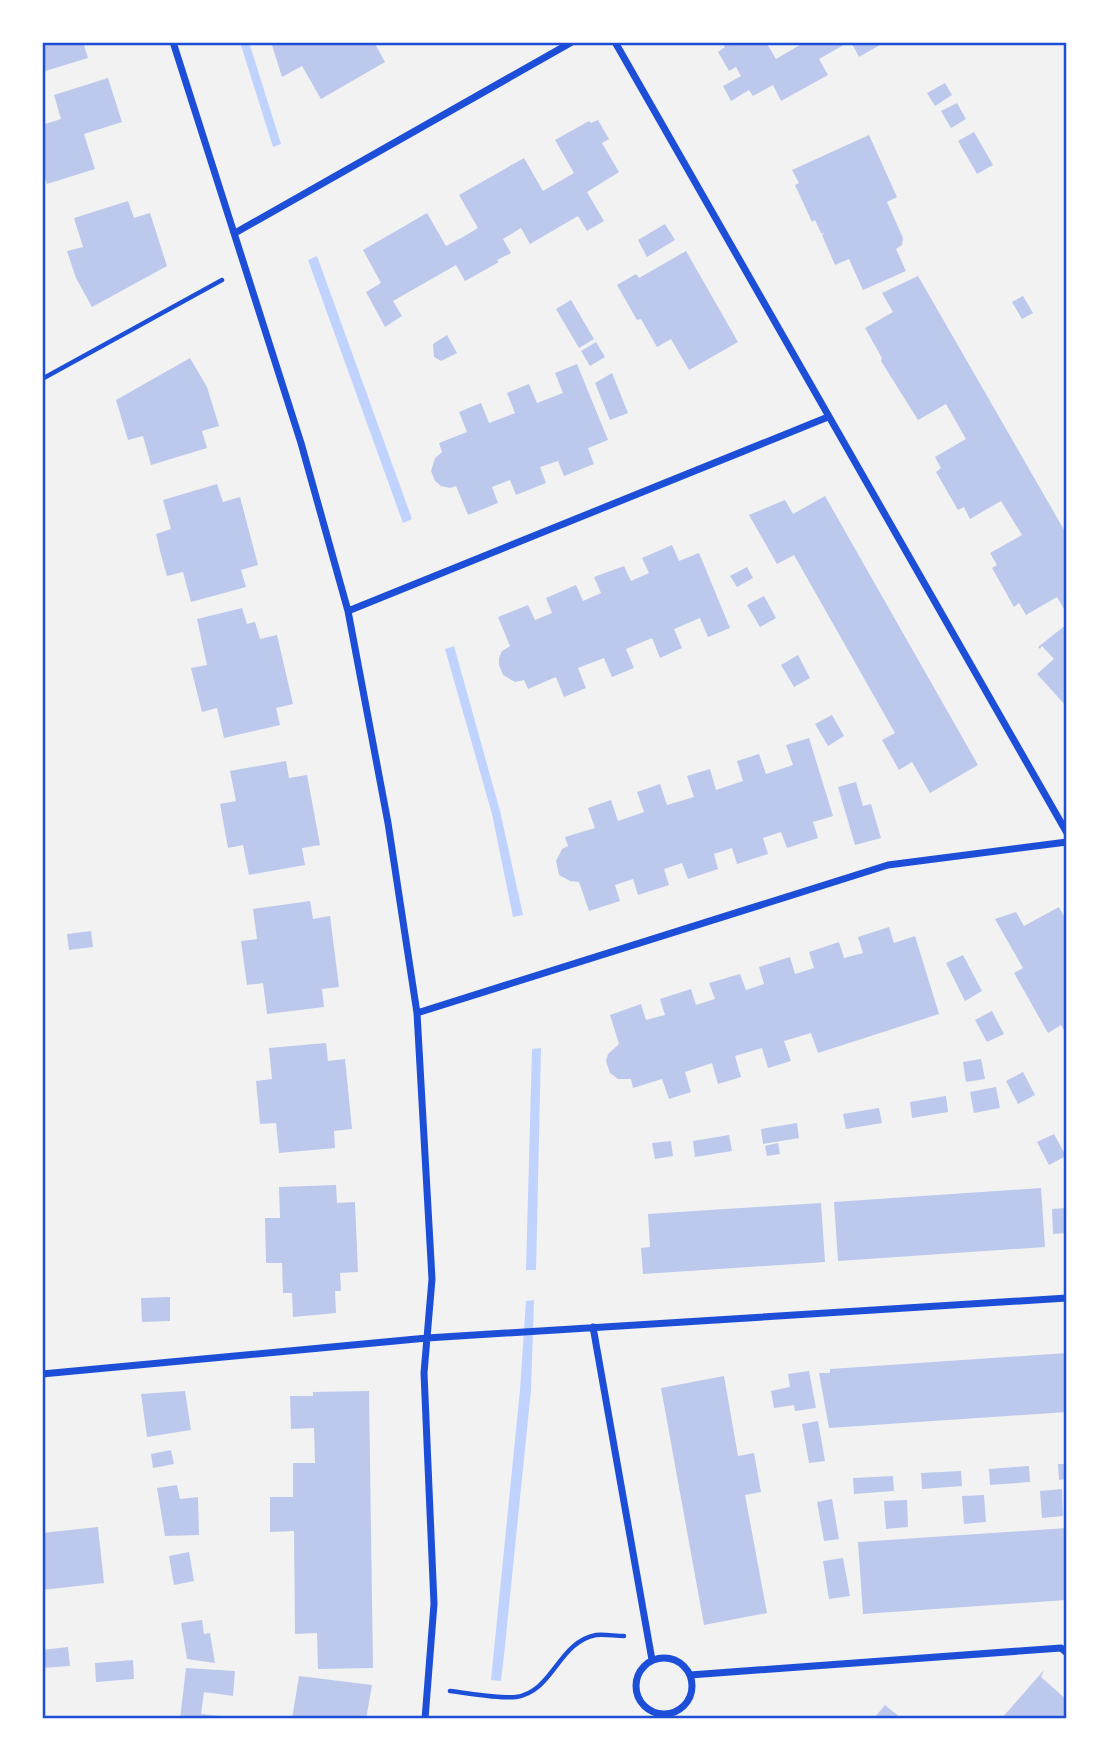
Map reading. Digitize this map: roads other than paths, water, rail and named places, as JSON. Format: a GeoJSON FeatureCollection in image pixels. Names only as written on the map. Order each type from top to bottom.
{"type":"FeatureCollection","features":[{"type":"Feature","properties":{"kind":"street"},"geometry":{"type":"LineString","coordinates":[[173,42],[300,443],[348,611],[388,822],[417,1013],[432,1279],[424,1373],[433,1604],[425,1719]]}},
{"type":"Feature","properties":{"kind":"street"},"geometry":{"type":"LineString","coordinates":[[235,233],[572,42]]}},
{"type":"Feature","properties":{"kind":"street"},"geometry":{"type":"LineString","coordinates":[[615,42],[1067,833]]}},
{"type":"Feature","properties":{"kind":"street"},"geometry":{"type":"LineString","coordinates":[[348,611],[828,417]]}},
{"type":"Feature","properties":{"kind":"street"},"geometry":{"type":"LineString","coordinates":[[417,1013],[888,865],[1067,842]]}},
{"type":"Feature","properties":{"kind":"street"},"geometry":{"type":"LineString","coordinates":[[42,1374],[427,1338],[1067,1298]]}},
{"type":"Feature","properties":{"kind":"street"},"geometry":{"type":"LineString","coordinates":[[593,1327],[652,1660]]}},
{"type":"Feature","properties":{"kind":"street"},"geometry":{"type":"LineString","coordinates":[[690,1675],[1061,1648],[1067,1653]]}},
{"type":"Feature","properties":{"kind":"street"},"geometry":{"type":"LineString","coordinates":[[668,1657],[684,1666],[690,1675],[691,1696],[672,1717],[653,1713],[641,1704],[635,1690],[637,1675],[643,1665],[652,1660],[668,1657]]}},
{"type":"Feature","properties":{"kind":"water"},"geometry":{"type":"Polygon","coordinates":[[[240,42],[249,42],[281,144],[273,147],[240,42]]]}},
{"type":"Feature","properties":{"kind":"water"},"geometry":{"type":"Polygon","coordinates":[[[317,256],[412,519],[403,523],[308,260],[317,256]]]}},
{"type":"Feature","properties":{"kind":"water"},"geometry":{"type":"Polygon","coordinates":[[[454,646],[500,811],[523,915],[513,917],[492,814],[445,649],[454,646]]]}},
{"type":"Feature","properties":{"kind":"water"},"geometry":{"type":"Polygon","coordinates":[[[541,1048],[536,1270],[526,1270],[532,1049],[541,1048]]]}},
{"type":"Feature","properties":{"kind":"water"},"geometry":{"type":"Polygon","coordinates":[[[534,1300],[531,1390],[501,1681],[491,1680],[520,1390],[526,1301],[534,1300]]]}}]}
